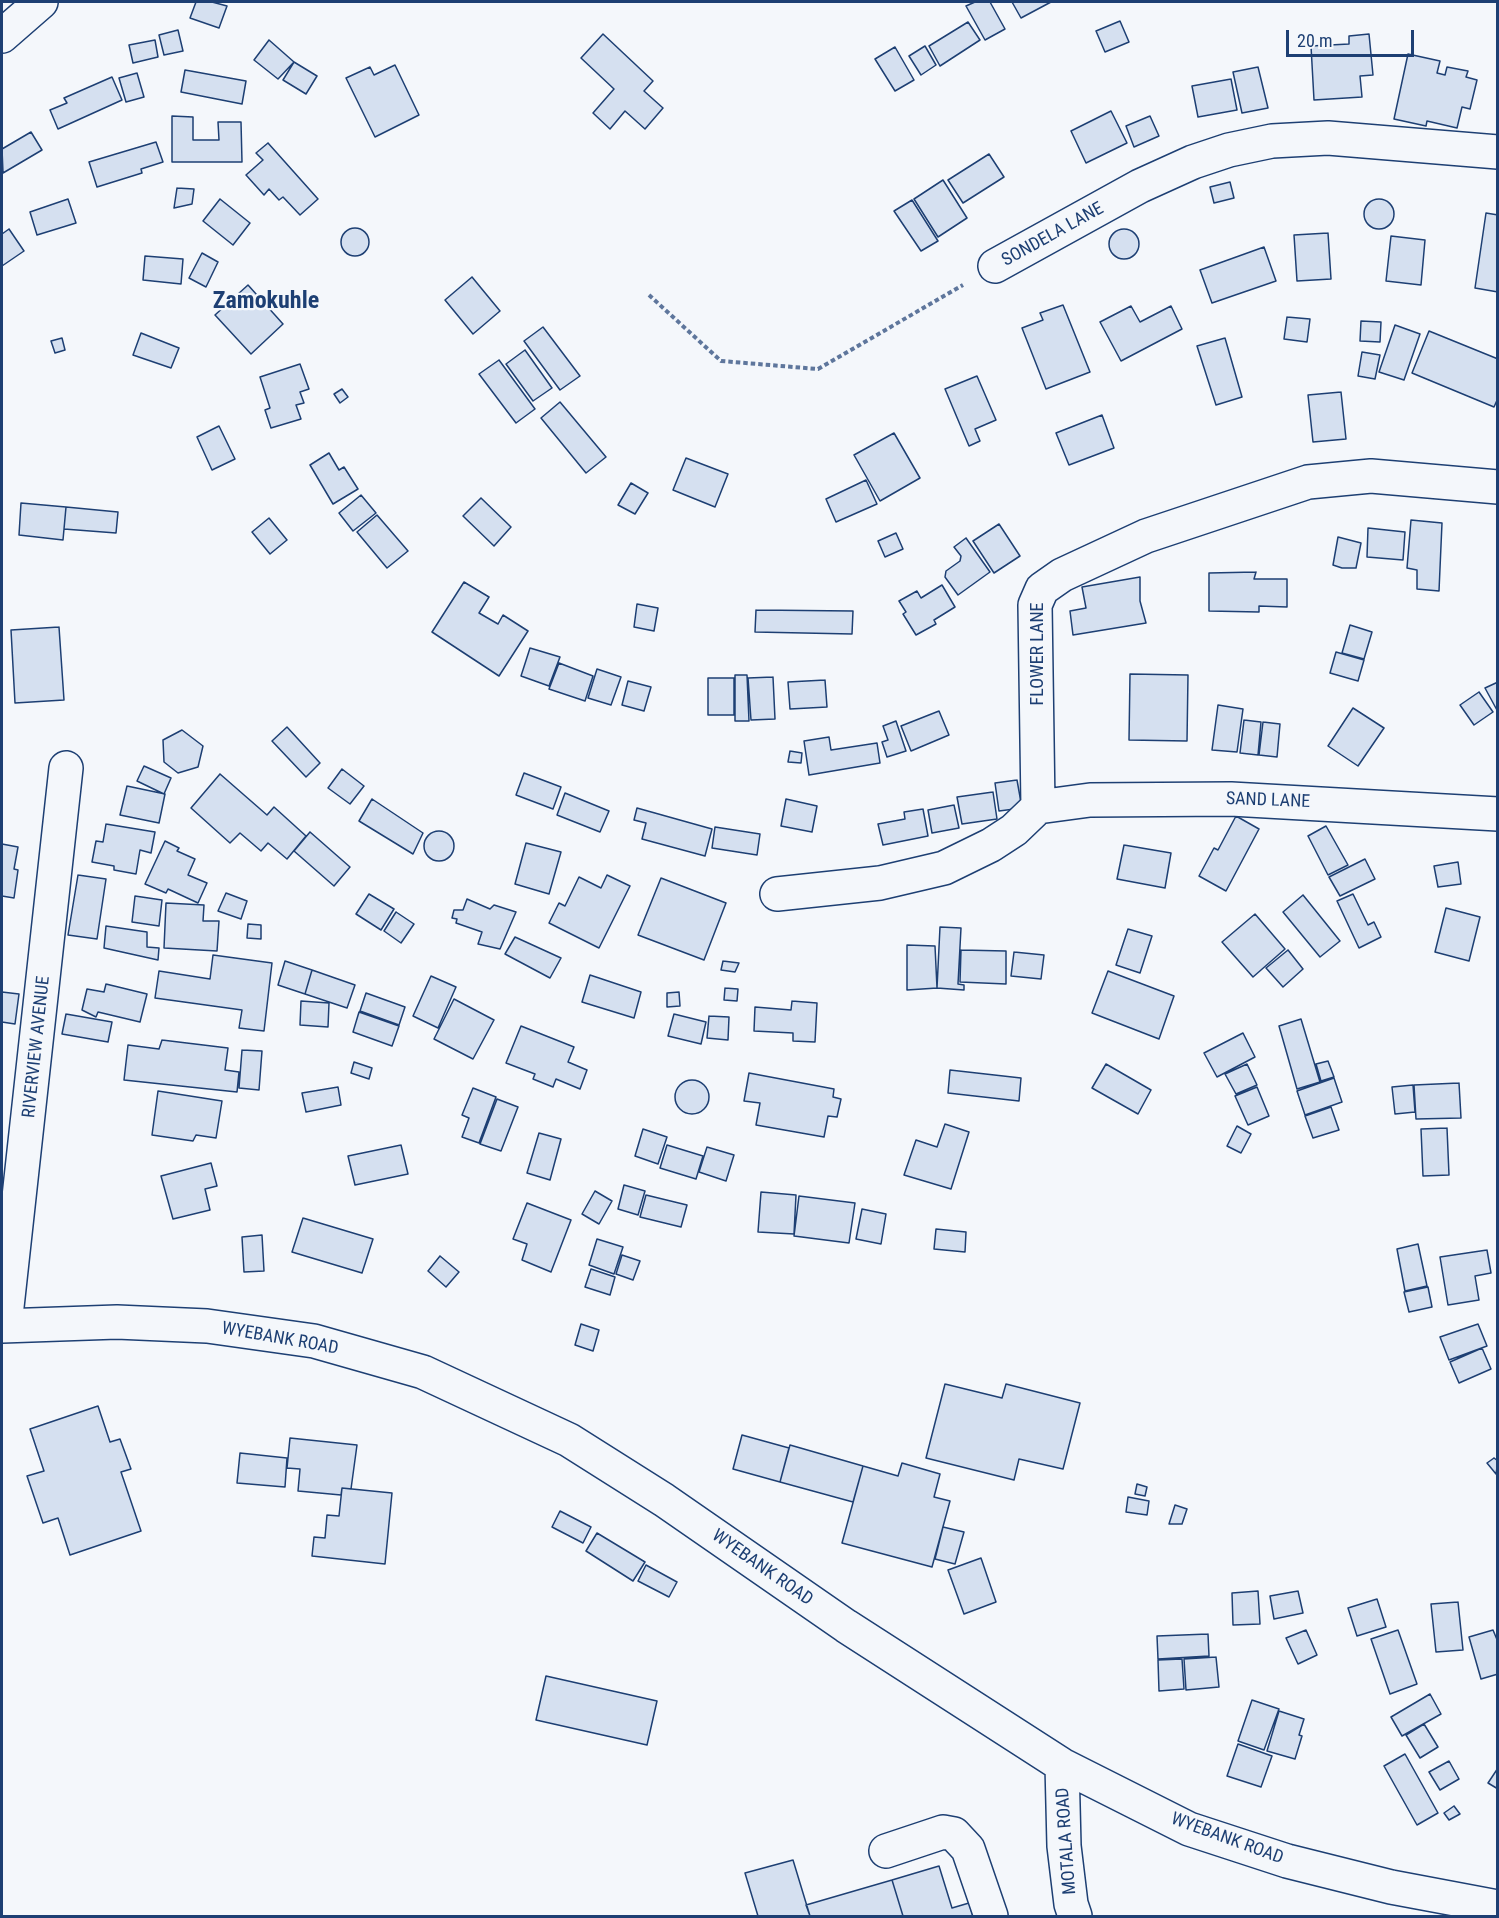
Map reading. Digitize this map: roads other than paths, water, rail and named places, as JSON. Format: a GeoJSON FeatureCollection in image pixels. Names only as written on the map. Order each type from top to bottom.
{"type":"FeatureCollection","features":[{"type":"Feature","properties":{"kind":"street"},"geometry":{"type":"LineString","coordinates":[[2,36],[41,2]]}},
{"type":"Feature","properties":{"kind":"street","name":"SONDELA LANE"},"geometry":{"type":"LineString","coordinates":[[995,266],[1140,186],[1192,162],[1229,150],[1272,141],[1328,138],[1497,152]]}},
{"type":"Feature","properties":{"kind":"street","name":"FLOWER LANE"},"geometry":{"type":"LineString","coordinates":[[1038,807],[1035,605],[1038,595],[1049,582],[1146,536],[1308,482],[1371,476],[1497,487]]}},
{"type":"Feature","properties":{"kind":"street","name":"RIVERVIEW AVENUE"},"geometry":{"type":"LineString","coordinates":[[3,1325],[66,768]]}},
{"type":"Feature","properties":{"kind":"street","name":"SAND LANE"},"geometry":{"type":"LineString","coordinates":[[1038,807],[1090,800],[1231,799],[1497,814]]}},
{"type":"Feature","properties":{"kind":"street"},"geometry":{"type":"LineString","coordinates":[[777,894],[880,883],[944,868],[991,845],[1014,830],[1038,807]]}},
{"type":"Feature","properties":{"kind":"street","name":"WYEBANK ROAD"},"geometry":{"type":"LineString","coordinates":[[3,1325],[117,1322],[207,1326],[314,1341],[423,1372],[569,1440],[664,1500],[846,1626],[1062,1765],[1190,1829],[1287,1861],[1391,1887],[1497,1907]]}},
{"type":"Feature","properties":{"kind":"street","name":"MOTALA ROAD"},"geometry":{"type":"LineString","coordinates":[[1062,1765],[1064,1846],[1071,1904],[1075,1917]]}},
{"type":"Feature","properties":{"kind":"street"},"geometry":{"type":"LineString","coordinates":[[886,1851],[943,1832],[954,1834],[968,1850],[991,1917]]}},
{"type":"Feature","properties":{"kind":"district","name":"Zamokuhle"},"geometry":{"type":"Point","coordinates":[266,302]}}]}
